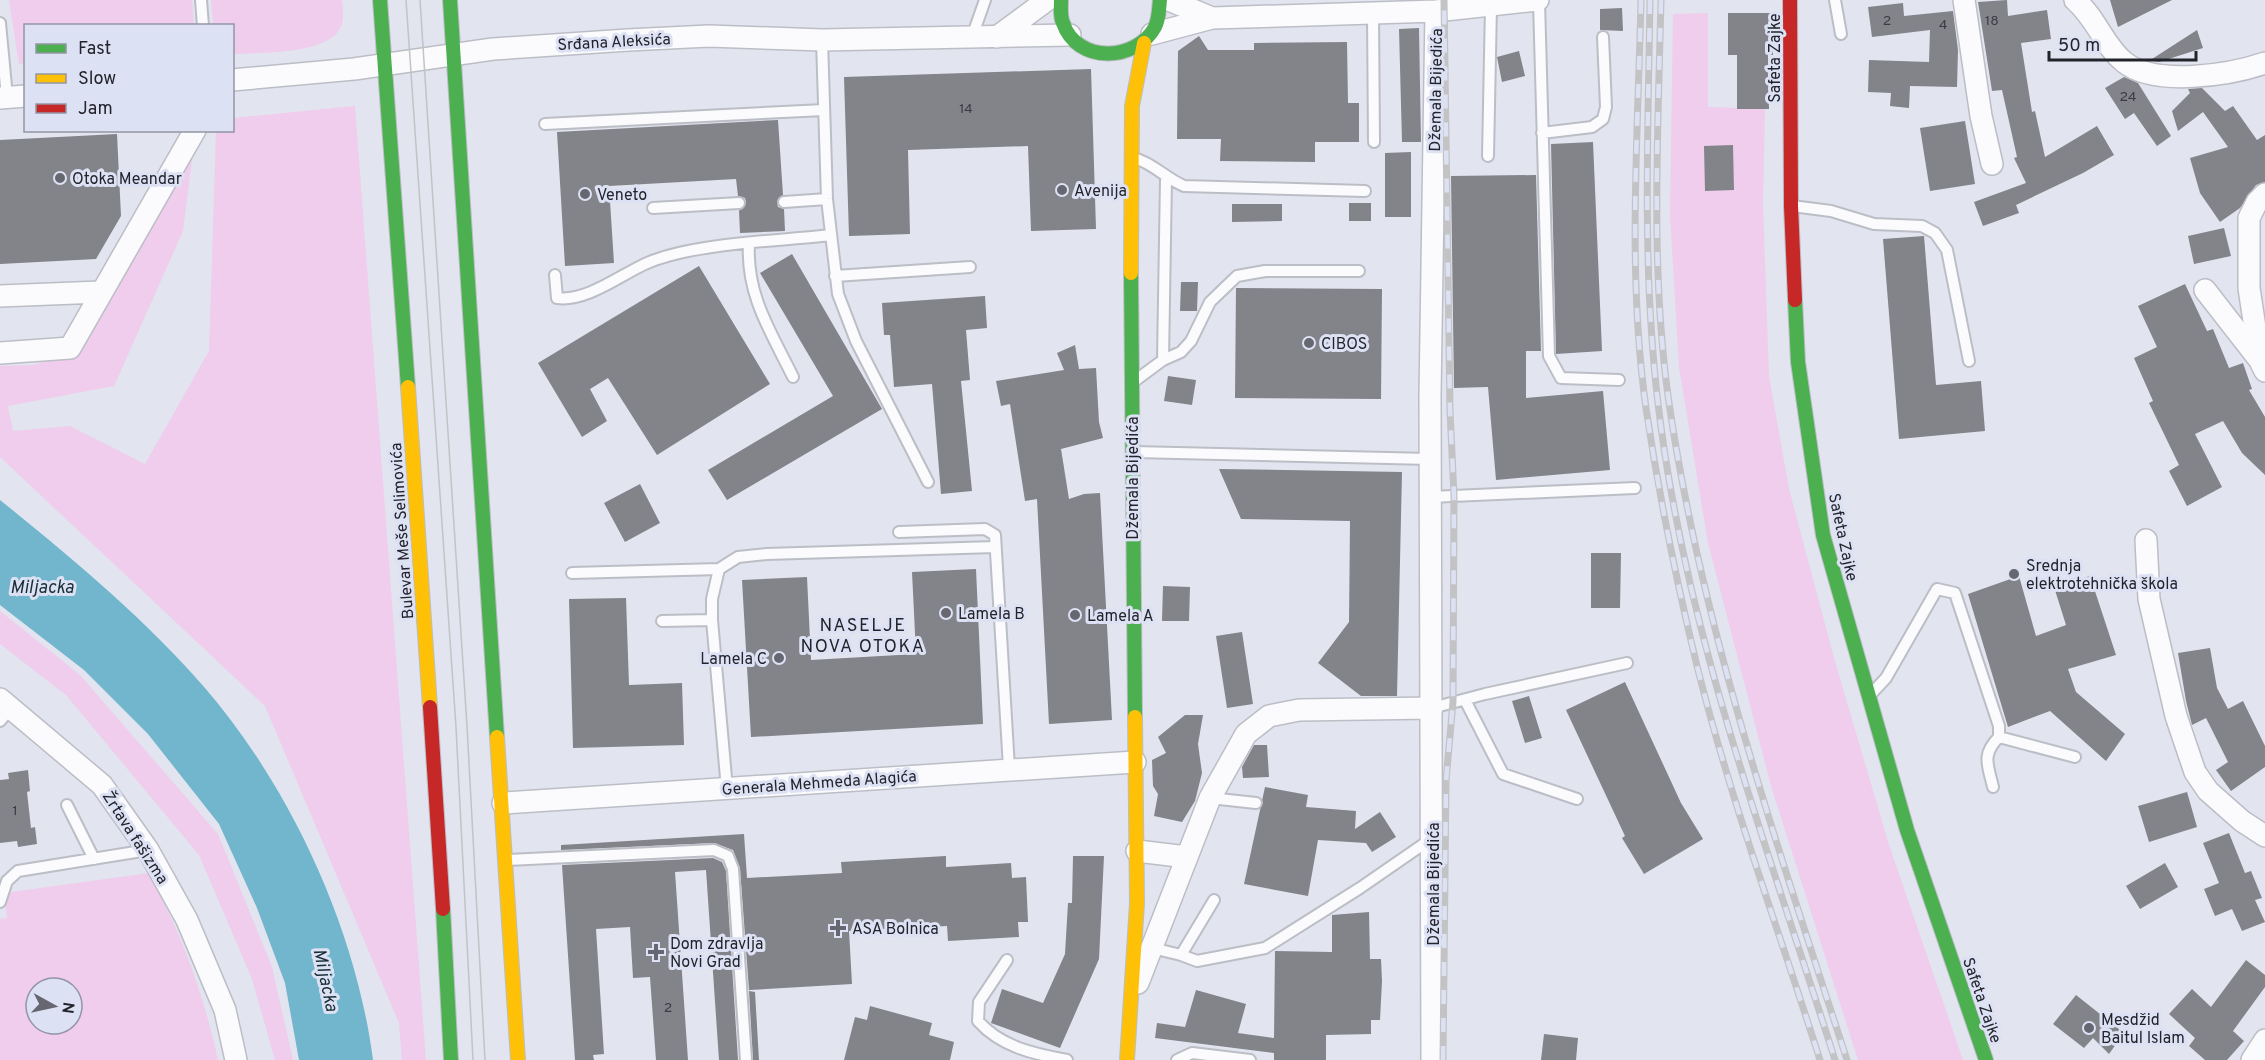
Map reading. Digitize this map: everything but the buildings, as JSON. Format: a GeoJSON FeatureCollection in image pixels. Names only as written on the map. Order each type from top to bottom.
{"type":"FeatureCollection","features":[{"type":"Feature","properties":{"kind":"main road","name":"Bulevar Meše Selimovića"},"geometry":{"type":"LineString","coordinates":[[380,0],[438,816],[452,1060]]}},
{"type":"Feature","properties":{"kind":"main road"},"geometry":{"type":"LineString","coordinates":[[450,0],[507,860],[518,1060]]}},
{"type":"Feature","properties":{"kind":"main road"},"geometry":{"type":"LineString","coordinates":[[1061,0],[1062,21],[1070,36],[1082,47],[1097,54],[1125,54],[1148,39]]}},
{"type":"Feature","properties":{"kind":"main road","name":"Džemala Bijedića"},"geometry":{"type":"LineString","coordinates":[[1127,1060],[1132,999],[1137,851],[1131,452],[1134,158],[1132,106],[1148,39],[1158,22],[1160,0]]}},
{"type":"Feature","properties":{"kind":"main road","name":"Safeta Zajke"},"geometry":{"type":"LineString","coordinates":[[1790,0],[1791,206],[1798,362],[1823,535],[1907,830],[1986,1060]]}},
{"type":"Feature","properties":{"kind":"main road"},"geometry":{"type":"LineString","coordinates":[[1097,54],[1107,69]]}},
{"type":"Feature","properties":{"kind":"main road"},"geometry":{"type":"LineString","coordinates":[[1122,92],[1132,106]]}},
{"type":"Feature","properties":{"kind":"street"},"geometry":{"type":"LineString","coordinates":[[997,37],[1047,0]]}},
{"type":"Feature","properties":{"kind":"street"},"geometry":{"type":"LineString","coordinates":[[1169,0],[1212,18]]}},
{"type":"Feature","properties":{"kind":"street"},"geometry":{"type":"LineString","coordinates":[[1964,0],[1981,116],[1992,164]]}},
{"type":"Feature","properties":{"kind":"street"},"geometry":{"type":"LineString","coordinates":[[2075,0],[2090,13],[2107,44],[2125,63],[2150,72],[2200,77],[2245,70],[2265,63]]}},
{"type":"Feature","properties":{"kind":"street"},"geometry":{"type":"LineString","coordinates":[[1148,39],[1212,18],[1271,12],[1436,11],[1460,4],[1491,5],[1538,1]]}},
{"type":"Feature","properties":{"kind":"street","name":"Džemala Bijedića"},"geometry":{"type":"LineString","coordinates":[[1432,1060],[1430,459],[1436,11]]}},
{"type":"Feature","properties":{"kind":"street","name":"Srđana Aleksića"},"geometry":{"type":"LineString","coordinates":[[234,80],[385,64],[454,53],[709,36],[822,40],[1070,36]]}},
{"type":"Feature","properties":{"kind":"street"},"geometry":{"type":"LineString","coordinates":[[0,353],[70,348],[100,292],[194,132]]}},
{"type":"Feature","properties":{"kind":"street"},"geometry":{"type":"LineString","coordinates":[[2263,366],[2249,288],[2249,218],[2257,202],[2265,194]]}},
{"type":"Feature","properties":{"kind":"street"},"geometry":{"type":"LineString","coordinates":[[2205,290],[2263,366]]}},
{"type":"Feature","properties":{"kind":"street"},"geometry":{"type":"LineString","coordinates":[[0,296],[100,292]]}},
{"type":"Feature","properties":{"kind":"street"},"geometry":{"type":"LineString","coordinates":[[2146,540],[2149,599],[2176,716],[2195,772],[2208,791],[2242,821],[2265,836]]}},
{"type":"Feature","properties":{"kind":"street","name":"Džemala Bijedića"},"geometry":{"type":"LineString","coordinates":[[1132,999],[1210,798],[1246,734],[1269,716],[1299,710],[1432,708]]}},
{"type":"Feature","properties":{"kind":"street","name":"Žrtava fašizma"},"geometry":{"type":"LineString","coordinates":[[4,709],[102,785],[148,850],[187,920],[225,1010],[236,1060]]}},
{"type":"Feature","properties":{"kind":"street","name":"Generala Mehmeda Alagića"},"geometry":{"type":"LineString","coordinates":[[503,803],[1009,768],[1135,762]]}},
{"type":"Feature","properties":{"kind":"street"},"geometry":{"type":"LineString","coordinates":[[1137,851],[1187,856]]}},
{"type":"Feature","properties":{"kind":"street"},"geometry":{"type":"LineString","coordinates":[[2252,1060],[2265,1040]]}},
{"type":"Feature","properties":{"kind":"lane"},"geometry":{"type":"LineString","coordinates":[[201,0],[203,24]]}},
{"type":"Feature","properties":{"kind":"lane"},"geometry":{"type":"LineString","coordinates":[[972,37],[985,0]]}},
{"type":"Feature","properties":{"kind":"lane"},"geometry":{"type":"LineString","coordinates":[[1835,0],[1841,34]]}},
{"type":"Feature","properties":{"kind":"lane"},"geometry":{"type":"LineString","coordinates":[[1538,1],[1549,356],[1561,378],[1619,380]]}},
{"type":"Feature","properties":{"kind":"lane"},"geometry":{"type":"LineString","coordinates":[[1488,156],[1491,5]]}},
{"type":"Feature","properties":{"kind":"lane"},"geometry":{"type":"LineString","coordinates":[[1373,13],[1374,142]]}},
{"type":"Feature","properties":{"kind":"lane"},"geometry":{"type":"LineString","coordinates":[[0,23],[11,97]]}},
{"type":"Feature","properties":{"kind":"lane"},"geometry":{"type":"LineString","coordinates":[[1542,134],[1592,127],[1603,120],[1606,107],[1603,37]]}},
{"type":"Feature","properties":{"kind":"lane"},"geometry":{"type":"LineString","coordinates":[[822,40],[827,199],[835,276],[844,311],[856,341],[928,482]]}},
{"type":"Feature","properties":{"kind":"lane"},"geometry":{"type":"LineString","coordinates":[[545,124],[824,110]]}},
{"type":"Feature","properties":{"kind":"lane"},"geometry":{"type":"LineString","coordinates":[[1134,158],[1148,162],[1166,178],[1184,186],[1365,190]]}},
{"type":"Feature","properties":{"kind":"lane"},"geometry":{"type":"LineString","coordinates":[[1163,360],[1166,178]]}},
{"type":"Feature","properties":{"kind":"lane"},"geometry":{"type":"LineString","coordinates":[[784,202],[827,199]]}},
{"type":"Feature","properties":{"kind":"lane"},"geometry":{"type":"LineString","coordinates":[[653,208],[739,203]]}},
{"type":"Feature","properties":{"kind":"lane"},"geometry":{"type":"LineString","coordinates":[[1791,206],[1831,212],[1874,224],[1922,226],[1935,232],[1947,250],[1969,361]]}},
{"type":"Feature","properties":{"kind":"lane"},"geometry":{"type":"LineString","coordinates":[[555,275],[557,298],[568,299],[604,286],[668,254],[831,235]]}},
{"type":"Feature","properties":{"kind":"lane"},"geometry":{"type":"LineString","coordinates":[[749,244],[748,268],[753,294],[793,377]]}},
{"type":"Feature","properties":{"kind":"lane"},"geometry":{"type":"LineString","coordinates":[[835,276],[970,267]]}},
{"type":"Feature","properties":{"kind":"lane"},"geometry":{"type":"LineString","coordinates":[[1133,382],[1163,360],[1181,352],[1191,341],[1210,302],[1238,276],[1266,271],[1359,271]]}},
{"type":"Feature","properties":{"kind":"lane"},"geometry":{"type":"LineString","coordinates":[[1131,452],[1430,459]]}},
{"type":"Feature","properties":{"kind":"lane"},"geometry":{"type":"LineString","coordinates":[[1430,497],[1635,488]]}},
{"type":"Feature","properties":{"kind":"lane"},"geometry":{"type":"LineString","coordinates":[[899,531],[985,529],[995,535],[1009,768]]}},
{"type":"Feature","properties":{"kind":"lane"},"geometry":{"type":"LineString","coordinates":[[572,573],[719,570],[738,557],[767,554],[995,547]]}},
{"type":"Feature","properties":{"kind":"lane"},"geometry":{"type":"LineString","coordinates":[[719,570],[712,599],[712,620],[727,789]]}},
{"type":"Feature","properties":{"kind":"lane"},"geometry":{"type":"LineString","coordinates":[[1868,697],[1886,678],[1937,589],[1955,594],[1999,726],[1999,737],[1986,757],[1993,787]]}},
{"type":"Feature","properties":{"kind":"lane"},"geometry":{"type":"LineString","coordinates":[[662,621],[712,620]]}},
{"type":"Feature","properties":{"kind":"lane"},"geometry":{"type":"LineString","coordinates":[[1432,708],[1627,663]]}},
{"type":"Feature","properties":{"kind":"lane"},"geometry":{"type":"LineString","coordinates":[[1465,700],[1503,774],[1577,799]]}},
{"type":"Feature","properties":{"kind":"lane"},"geometry":{"type":"LineString","coordinates":[[1999,737],[2075,757]]}},
{"type":"Feature","properties":{"kind":"lane"},"geometry":{"type":"LineString","coordinates":[[1210,798],[1256,803]]}},
{"type":"Feature","properties":{"kind":"lane"},"geometry":{"type":"LineString","coordinates":[[67,806],[94,859]]}},
{"type":"Feature","properties":{"kind":"lane"},"geometry":{"type":"LineString","coordinates":[[1152,948],[1197,961],[1265,948],[1360,888],[1433,837]]}},
{"type":"Feature","properties":{"kind":"lane"},"geometry":{"type":"LineString","coordinates":[[0,902],[7,881],[18,871],[148,850]]}},
{"type":"Feature","properties":{"kind":"lane"},"geometry":{"type":"LineString","coordinates":[[507,860],[714,850],[728,856],[733,869],[746,1060]]}},
{"type":"Feature","properties":{"kind":"lane"},"geometry":{"type":"LineString","coordinates":[[1182,955],[1214,900]]}},
{"type":"Feature","properties":{"kind":"lane"},"geometry":{"type":"LineString","coordinates":[[1007,960],[979,1002],[978,1021],[991,1035],[1028,1052],[1067,1060]]}},
{"type":"Feature","properties":{"kind":"lane"},"geometry":{"type":"LineString","coordinates":[[1177,1060],[1192,1053],[1250,1060]]}},
{"type":"Feature","properties":{"kind":"shaded area"},"geometry":{"type":"Polygon","coordinates":[[[9,0],[192,0],[194,24],[24,24],[24,63],[19,64],[9,0]]]}},
{"type":"Feature","properties":{"kind":"shaded area"},"geometry":{"type":"Polygon","coordinates":[[[211,0],[342,0],[343,21],[336,34],[312,47],[296,50],[234,53],[234,24],[213,24],[211,0]]]}},
{"type":"Feature","properties":{"kind":"shaded area"},"geometry":{"type":"Polygon","coordinates":[[[1708,13],[1708,107],[1765,109],[1763,204],[1769,376],[1789,489],[1834,658],[1889,845],[1963,1060],[1858,1060],[1771,786],[1708,543],[1679,367],[1670,215],[1673,14],[1708,13]]]}},
{"type":"Feature","properties":{"kind":"shaded area"},"geometry":{"type":"Polygon","coordinates":[[[355,106],[426,1060],[402,1060],[399,1023],[265,706],[0,457],[0,366],[33,365],[80,352],[193,152],[183,231],[114,386],[8,406],[13,431],[70,426],[145,464],[209,351],[216,132],[234,132],[234,118],[355,106]]]}},
{"type":"Feature","properties":{"kind":"shaded area"},"geometry":{"type":"Polygon","coordinates":[[[0,611],[80,675],[218,834],[272,967],[293,1060],[275,1060],[252,979],[199,855],[66,695],[0,644],[0,611]]]}},
{"type":"Feature","properties":{"kind":"shaded area"},"geometry":{"type":"Polygon","coordinates":[[[149,873],[190,964],[218,1060],[0,1060],[0,919],[7,918],[4,893],[149,873]]]}},
{"type":"Feature","properties":{"kind":"water","name":"Miljacka"},"geometry":{"type":"Polygon","coordinates":[[[0,500],[132,613],[182,662],[236,727],[265,770],[315,862],[335,911],[352,961],[373,1060],[299,1060],[285,983],[257,908],[219,824],[148,734],[84,670],[0,605],[0,500]]]}},
{"type":"Feature","properties":{"kind":"tram line"},"geometry":{"type":"LineString","coordinates":[[406,0],[456,727],[473,1060]]}},
{"type":"Feature","properties":{"kind":"tram line"},"geometry":{"type":"LineString","coordinates":[[420,0],[467,726],[485,1060]]}},
{"type":"Feature","properties":{"kind":"railway"},"geometry":{"type":"LineString","coordinates":[[1443,1060],[1446,781],[1453,702],[1454,496],[1450,411],[1444,0]]}},
{"type":"Feature","properties":{"kind":"railway"},"geometry":{"type":"LineString","coordinates":[[1641,0],[1635,256],[1640,358],[1657,474],[1683,605],[1711,719],[1740,817],[1820,1060]]}},
{"type":"Feature","properties":{"kind":"railway"},"geometry":{"type":"LineString","coordinates":[[1650,0],[1647,151],[1650,302],[1658,403],[1670,487],[1687,570],[1731,735],[1835,1060]]}},
{"type":"Feature","properties":{"kind":"railway"},"geometry":{"type":"LineString","coordinates":[[1661,0],[1657,151],[1659,303],[1669,403],[1683,487],[1721,653],[1744,735],[1847,1060]]}},
{"type":"Feature","properties":{"kind":"traffic: fast"},"geometry":{"type":"LineString","coordinates":[[380,0],[408,387]]}},
{"type":"Feature","properties":{"kind":"traffic: fast"},"geometry":{"type":"LineString","coordinates":[[450,0],[497,737]]}},
{"type":"Feature","properties":{"kind":"traffic: fast"},"geometry":{"type":"LineString","coordinates":[[1061,0],[1062,21],[1070,36],[1081,46],[1093,52],[1107,54],[1135,47],[1146,39],[1155,27],[1160,0]]}},
{"type":"Feature","properties":{"kind":"traffic: fast"},"geometry":{"type":"LineString","coordinates":[[1131,273],[1135,717]]}},
{"type":"Feature","properties":{"kind":"traffic: fast"},"geometry":{"type":"LineString","coordinates":[[1795,300],[1798,362],[1823,535],[1907,830],[1986,1060]]}},
{"type":"Feature","properties":{"kind":"traffic: fast"},"geometry":{"type":"LineString","coordinates":[[443,909],[451,1060]]}},
{"type":"Feature","properties":{"kind":"traffic: slow"},"geometry":{"type":"LineString","coordinates":[[1131,273],[1132,106],[1144,43]]}},
{"type":"Feature","properties":{"kind":"traffic: slow"},"geometry":{"type":"LineString","coordinates":[[408,387],[430,707]]}},
{"type":"Feature","properties":{"kind":"traffic: slow"},"geometry":{"type":"LineString","coordinates":[[1127,1060],[1137,903],[1135,717]]}},
{"type":"Feature","properties":{"kind":"traffic: slow"},"geometry":{"type":"LineString","coordinates":[[497,737],[518,1060]]}},
{"type":"Feature","properties":{"kind":"traffic: jam"},"geometry":{"type":"LineString","coordinates":[[1790,0],[1791,206],[1795,300]]}},
{"type":"Feature","properties":{"kind":"traffic: jam"},"geometry":{"type":"LineString","coordinates":[[430,707],[443,909]]}},
{"type":"Feature","properties":{"kind":"place","name":"Otoka Meandar"},"geometry":{"type":"Point","coordinates":[60,178]}},
{"type":"Feature","properties":{"kind":"place","name":"Avenija"},"geometry":{"type":"Point","coordinates":[1062,190]}},
{"type":"Feature","properties":{"kind":"place","name":"Veneto"},"geometry":{"type":"Point","coordinates":[585,194]}},
{"type":"Feature","properties":{"kind":"place","name":"CIBOS"},"geometry":{"type":"Point","coordinates":[1309,343]}},
{"type":"Feature","properties":{"kind":"place","name":"Srednja elektrotehnička škola"},"geometry":{"type":"Point","coordinates":[2014,574]}},
{"type":"Feature","properties":{"kind":"place","name":"Lamela B"},"geometry":{"type":"Point","coordinates":[946,613]}},
{"type":"Feature","properties":{"kind":"place","name":"Lamela A"},"geometry":{"type":"Point","coordinates":[1075,615]}},
{"type":"Feature","properties":{"kind":"place","name":"Lamela C"},"geometry":{"type":"Point","coordinates":[779,658]}},
{"type":"Feature","properties":{"kind":"place","name":"ASA Bolnica"},"geometry":{"type":"Point","coordinates":[838,928]}},
{"type":"Feature","properties":{"kind":"place","name":"Dom zdravlja Novi Grad"},"geometry":{"type":"Point","coordinates":[656,952]}},
{"type":"Feature","properties":{"kind":"place","name":"Mesdžid Baitul Islam"},"geometry":{"type":"Point","coordinates":[2089,1028]}},
{"type":"Feature","properties":{"kind":"district","name":"NASELJE NOVA OTOKA"},"geometry":{"type":"Point","coordinates":[863,635]}}]}
